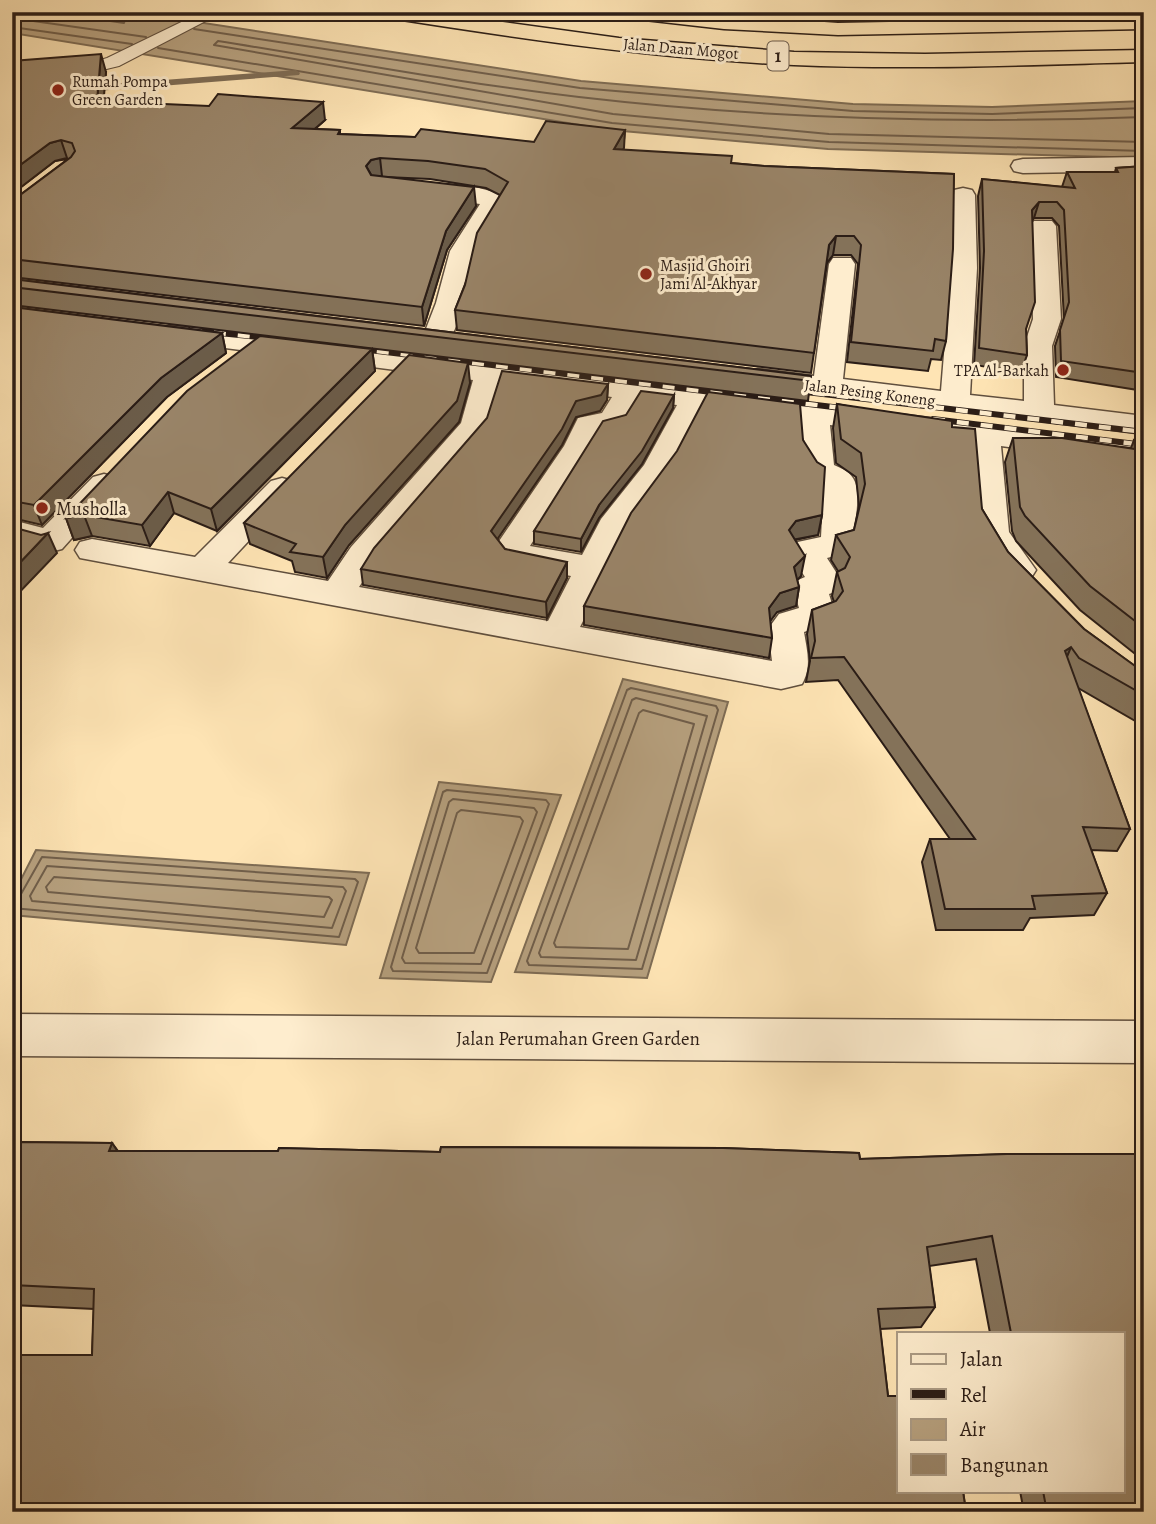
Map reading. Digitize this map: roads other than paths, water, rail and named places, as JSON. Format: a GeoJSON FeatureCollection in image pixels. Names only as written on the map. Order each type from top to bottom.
{"type":"FeatureCollection","features":[{"type":"Feature","properties":{"kind":"highway","name":"Jalan Daan Mogot"},"geometry":{"type":"LineString","coordinates":[[388,12],[536,34],[694,51],[772,56],[851,60],[1144,57]]}},
{"type":"Feature","properties":{"kind":"highway","name":"Jalan Daan Mogot"},"geometry":{"type":"LineString","coordinates":[[486,12],[689,35],[801,42],[1144,42]]}},
{"type":"Feature","properties":{"kind":"highway","name":"Jalan Daan Mogot"},"geometry":{"type":"LineString","coordinates":[[623,14],[691,16],[838,29],[1086,18],[1144,23]]}},
{"type":"Feature","properties":{"kind":"highway","name":"Jalan Daan Mogot"},"geometry":{"type":"LineString","coordinates":[[623,14],[778,33],[1144,34]]}},
{"type":"Feature","properties":{"kind":"street"},"geometry":{"type":"LineString","coordinates":[[1023,166],[1144,164]]}},
{"type":"Feature","properties":{"kind":"street"},"geometry":{"type":"LineString","coordinates":[[176,307],[449,341],[450,303],[463,251],[494,201],[486,197],[396,187]]}},
{"type":"Feature","properties":{"kind":"street"},"geometry":{"type":"LineString","coordinates":[[955,402],[964,268],[963,195]]}},
{"type":"Feature","properties":{"kind":"street"},"geometry":{"type":"LineString","coordinates":[[1039,413],[1038,346],[1048,319],[1043,226]]}},
{"type":"Feature","properties":{"kind":"street"},"geometry":{"type":"LineString","coordinates":[[92,550],[781,676],[789,675],[791,666],[786,629],[791,623],[818,614],[810,588],[826,583],[805,551],[837,543],[840,484],[837,479],[822,472],[818,465],[821,400],[842,264]]}},
{"type":"Feature","properties":{"kind":"street"},"geometry":{"type":"LineString","coordinates":[[140,330],[696,399],[821,400],[985,434],[1144,453]]}},
{"type":"Feature","properties":{"kind":"street"},"geometry":{"type":"LineString","coordinates":[[226,369],[258,345]]}},
{"type":"Feature","properties":{"kind":"street"},"geometry":{"type":"LineString","coordinates":[[374,393],[403,363]]}},
{"type":"Feature","properties":{"kind":"street"},"geometry":{"type":"LineString","coordinates":[[337,594],[363,555],[475,425],[490,373]]}},
{"type":"Feature","properties":{"kind":"street","name":"Jalan Pesing Koneng"},"geometry":{"type":"LineString","coordinates":[[733,375],[821,400],[955,402],[1144,425]]}},
{"type":"Feature","properties":{"kind":"street"},"geometry":{"type":"LineString","coordinates":[[591,568],[518,555],[512,547],[579,446],[589,425],[612,420],[631,391]]}},
{"type":"Feature","properties":{"kind":"street"},"geometry":{"type":"LineString","coordinates":[[558,636],[591,568],[621,515],[657,469],[696,399]]}},
{"type":"Feature","properties":{"kind":"street"},"geometry":{"type":"LineString","coordinates":[[985,434],[996,539],[1042,597]]}},
{"type":"Feature","properties":{"kind":"street"},"geometry":{"type":"LineString","coordinates":[[12,531],[50,541],[124,463]]}},
{"type":"Feature","properties":{"kind":"street"},"geometry":{"type":"LineString","coordinates":[[202,570],[298,472]]}},
{"type":"Feature","properties":{"kind":"street","name":"Jalan Perumahan Green Garden"},"geometry":{"type":"LineString","coordinates":[[12,1035],[1144,1042]]}},
{"type":"Feature","properties":{"kind":"lane"},"geometry":{"type":"LineString","coordinates":[[12,72],[90,68],[113,62],[215,12]]}},
{"type":"Feature","properties":{"kind":"water"},"geometry":{"type":"Polygon","coordinates":[[[12,12],[132,12],[581,81],[853,104],[992,107],[1144,101],[1144,158],[828,149],[611,130],[12,33],[12,12]]]}},
{"type":"Feature","properties":{"kind":"water"},"geometry":{"type":"Polygon","coordinates":[[[623,679],[728,702],[647,978],[515,972],[623,679]]]}},
{"type":"Feature","properties":{"kind":"water"},"geometry":{"type":"Polygon","coordinates":[[[439,782],[561,795],[491,982],[380,978],[439,782]]]}},
{"type":"Feature","properties":{"kind":"water"},"geometry":{"type":"Polygon","coordinates":[[[36,850],[369,873],[346,945],[12,915],[12,897],[36,850]]]}},
{"type":"Feature","properties":{"kind":"waterway"},"geometry":{"type":"LineString","coordinates":[[84,89],[296,73]]}},
{"type":"Feature","properties":{"kind":"railway"},"geometry":{"type":"LineString","coordinates":[[190,330],[277,339]]}},
{"type":"Feature","properties":{"kind":"railway"},"geometry":{"type":"LineString","coordinates":[[353,348],[857,410]]}},
{"type":"Feature","properties":{"kind":"railway"},"geometry":{"type":"LineString","coordinates":[[789,390],[1144,432]]}},
{"type":"Feature","properties":{"kind":"railway"},"geometry":{"type":"LineString","coordinates":[[933,419],[1144,445]]}},
{"type":"Feature","properties":{"kind":"place","name":"Rumah Pompa Green Garden"},"geometry":{"type":"Point","coordinates":[58,90]}},
{"type":"Feature","properties":{"kind":"place","name":"Masjid Ghoiri Jami Al-Akhyar"},"geometry":{"type":"Point","coordinates":[646,274]}},
{"type":"Feature","properties":{"kind":"place","name":"TPA Al-Barkah"},"geometry":{"type":"Point","coordinates":[1063,370]}},
{"type":"Feature","properties":{"kind":"place","name":"Musholla"},"geometry":{"type":"Point","coordinates":[42,508]}}]}
